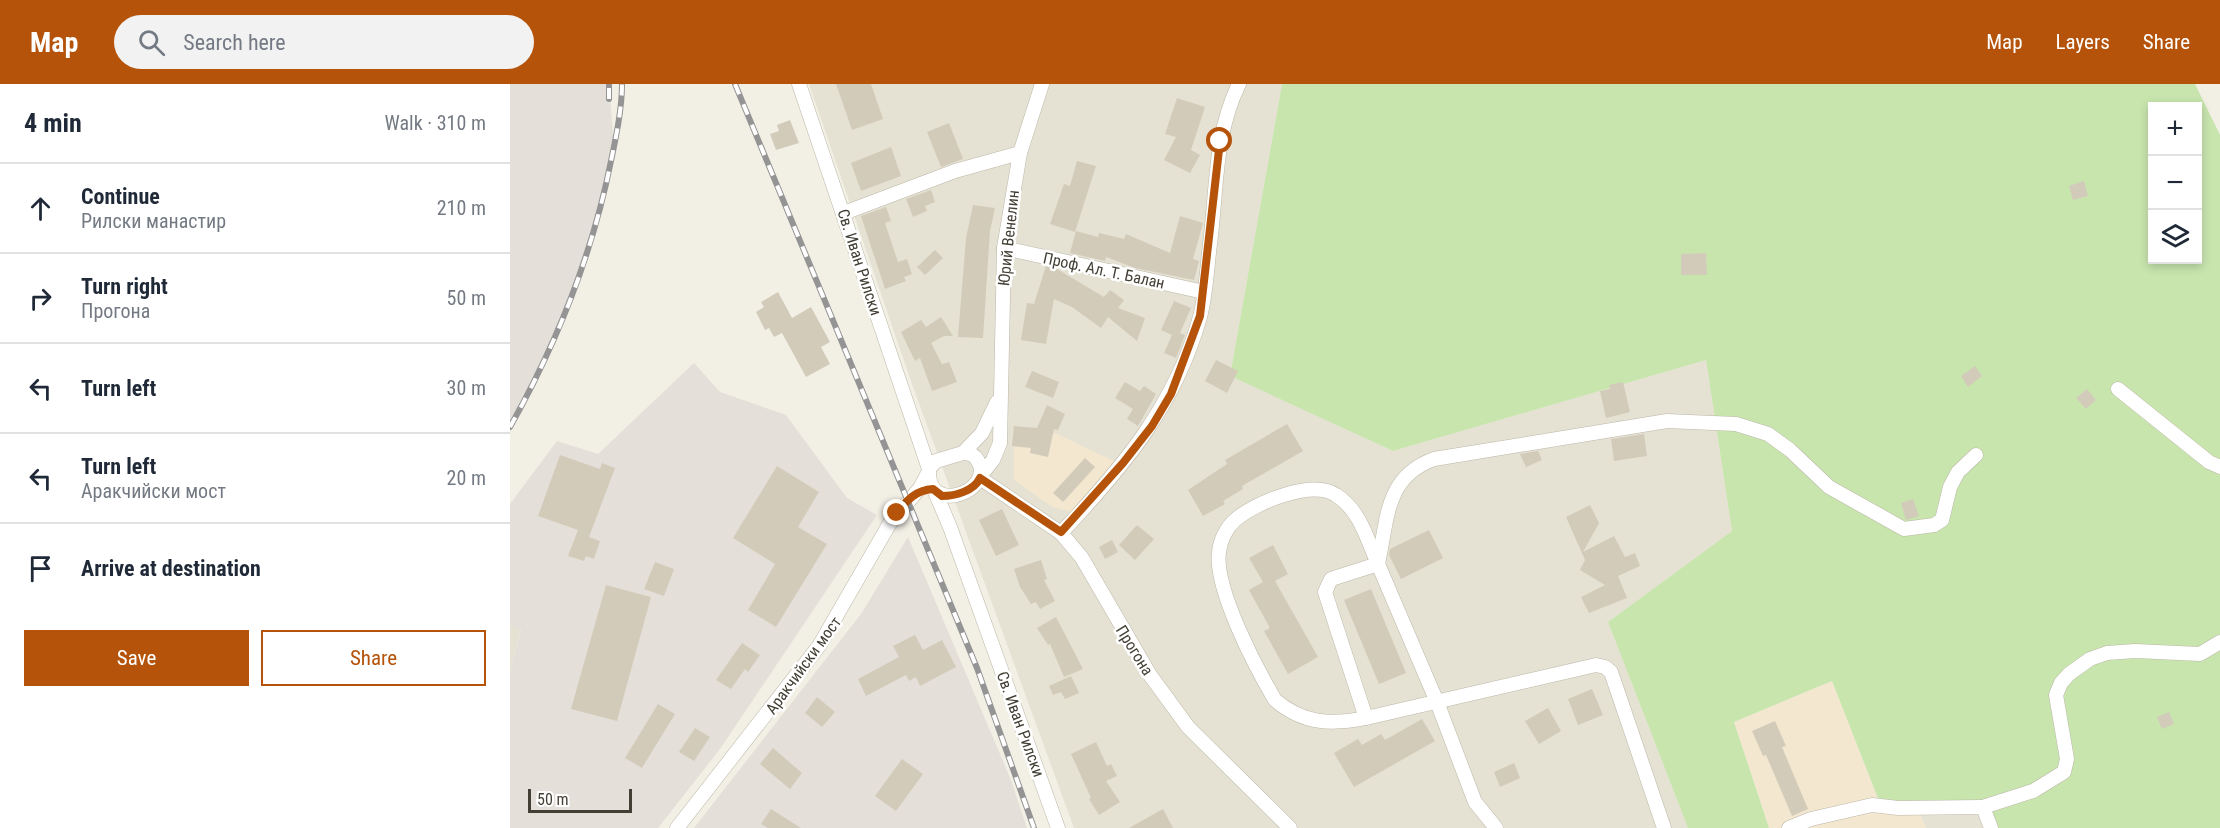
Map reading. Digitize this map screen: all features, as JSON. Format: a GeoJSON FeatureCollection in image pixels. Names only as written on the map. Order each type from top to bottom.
{"type":"FeatureCollection","features":[{"type":"Feature","properties":{"kind":"street","name":"Св. Иван Рилски"},"geometry":{"type":"LineString","coordinates":[[799,84],[929,471]]}},
{"type":"Feature","properties":{"kind":"street","name":"Юрий Венелин"},"geometry":{"type":"LineString","coordinates":[[981,477],[993,460],[1000,443],[999,397],[1004,248],[1020,153],[1042,84]]}},
{"type":"Feature","properties":{"kind":"street"},"geometry":{"type":"LineString","coordinates":[[1061,532],[1123,463],[1152,426],[1171,394],[1200,316],[1220,141],[1239,84]]}},
{"type":"Feature","properties":{"kind":"street"},"geometry":{"type":"LineString","coordinates":[[844,213],[955,171],[1020,153]]}},
{"type":"Feature","properties":{"kind":"street","name":"Проф. Ал. Т. Балан"},"geometry":{"type":"LineString","coordinates":[[1004,248],[1204,291]]}},
{"type":"Feature","properties":{"kind":"street"},"geometry":{"type":"LineString","coordinates":[[2118,389],[2209,462],[2220,467]]}},
{"type":"Feature","properties":{"kind":"street","name":"Юрий Венелин"},"geometry":{"type":"LineString","coordinates":[[963,453],[982,433],[999,397]]}},
{"type":"Feature","properties":{"kind":"street"},"geometry":{"type":"LineString","coordinates":[[1378,564],[1397,486],[1415,466],[1434,459],[1667,421],[1736,423],[1768,434],[1829,487],[1904,529],[1934,525],[1942,520],[1950,487],[1958,472],[1976,455]]}},
{"type":"Feature","properties":{"kind":"street"},"geometry":{"type":"LineString","coordinates":[[917,440],[941,459]]}},
{"type":"Feature","properties":{"kind":"street"},"geometry":{"type":"LineString","coordinates":[[963,453],[976,458],[980,465],[981,477],[970,490],[942,496],[934,490],[929,471],[941,459],[963,453]]}},
{"type":"Feature","properties":{"kind":"street","name":"Аракчийски мост"},"geometry":{"type":"LineString","coordinates":[[677,828],[819,646],[890,523],[915,494],[929,471]]}},
{"type":"Feature","properties":{"kind":"street","name":"Прогона"},"geometry":{"type":"LineString","coordinates":[[981,477],[1061,532],[1082,558],[1150,675],[1188,727],[1290,828]]}},
{"type":"Feature","properties":{"kind":"street"},"geometry":{"type":"LineString","coordinates":[[1496,828],[1475,802],[1437,702],[1357,514],[1334,493],[1319,489],[1301,490],[1249,510],[1233,522],[1224,535],[1218,553],[1222,587],[1275,700],[1287,711],[1306,720],[1342,723],[1437,702],[1596,665],[1605,667],[1611,672],[1664,828]]}},
{"type":"Feature","properties":{"kind":"street","name":"Св. Иван Рилски"},"geometry":{"type":"LineString","coordinates":[[934,490],[947,519],[1058,828]]}},
{"type":"Feature","properties":{"kind":"street"},"geometry":{"type":"LineString","coordinates":[[915,494],[934,490]]}},
{"type":"Feature","properties":{"kind":"street","name":"Св. Иван Рилски"},"geometry":{"type":"LineString","coordinates":[[947,519],[951,495]]}},
{"type":"Feature","properties":{"kind":"street"},"geometry":{"type":"LineString","coordinates":[[1366,718],[1324,592],[1331,579],[1378,564]]}},
{"type":"Feature","properties":{"kind":"street"},"geometry":{"type":"LineString","coordinates":[[1789,828],[1810,819],[1872,805],[1898,808],[1983,807],[2033,791],[2064,772],[2067,759],[2056,695],[2061,683],[2090,659],[2107,653],[2135,651],[2200,654],[2220,642]]}},
{"type":"Feature","properties":{"kind":"street"},"geometry":{"type":"LineString","coordinates":[[1983,807],[1991,828]]}},
{"type":"Feature","properties":{"kind":"shaded area"},"geometry":{"type":"Polygon","coordinates":[[[510,84],[609,84],[614,148],[601,209],[582,273],[564,320],[510,427],[510,84]]]}},
{"type":"Feature","properties":{"kind":"shaded area"},"geometry":{"type":"Polygon","coordinates":[[[809,84],[1282,84],[1230,376],[1393,451],[1706,360],[1732,531],[1608,622],[1688,828],[1074,828],[912,384],[809,84]]]}},
{"type":"Feature","properties":{"kind":"shaded area"},"geometry":{"type":"Polygon","coordinates":[[[694,363],[720,392],[786,415],[847,498],[877,515],[720,749],[658,828],[510,828],[510,670],[521,630],[510,625],[510,504],[557,441],[598,454],[694,363]]]}},
{"type":"Feature","properties":{"kind":"shaded area"},"geometry":{"type":"Polygon","coordinates":[[[1014,426],[1055,433],[1116,462],[1076,513],[1052,507],[1014,480],[1014,426]]]}},
{"type":"Feature","properties":{"kind":"shaded area"},"geometry":{"type":"Polygon","coordinates":[[[908,537],[1011,780],[1027,828],[694,828],[861,614],[908,537]]]}},
{"type":"Feature","properties":{"kind":"shaded area"},"geometry":{"type":"Polygon","coordinates":[[[510,625],[521,629],[510,670],[510,625]]]}},
{"type":"Feature","properties":{"kind":"shaded area"},"geometry":{"type":"Polygon","coordinates":[[[1832,681],[1881,806],[1917,808],[1926,828],[1769,828],[1734,722],[1832,681]]]}},
{"type":"Feature","properties":{"kind":"shaded area"},"geometry":{"type":"Polygon","coordinates":[[[1983,807],[1991,828],[1926,828],[1917,808],[1983,807]]]}},
{"type":"Feature","properties":{"kind":"green space"},"geometry":{"type":"Polygon","coordinates":[[[1282,84],[2195,84],[2220,135],[2220,828],[1991,828],[1983,807],[1881,806],[1832,681],[1734,722],[1769,828],[1688,828],[1608,622],[1732,531],[1706,360],[1393,451],[1230,376],[1282,84]]]}},
{"type":"Feature","properties":{"kind":"building"},"geometry":{"type":"Polygon","coordinates":[[[836,84],[871,84],[883,119],[852,130],[836,84]]]}},
{"type":"Feature","properties":{"kind":"building"},"geometry":{"type":"Polygon","coordinates":[[[1177,98],[1205,107],[1191,150],[1200,155],[1190,173],[1164,160],[1176,137],[1165,134],[1177,98]]]}},
{"type":"Feature","properties":{"kind":"building"},"geometry":{"type":"Polygon","coordinates":[[[790,120],[799,143],[776,150],[770,134],[779,131],[777,125],[790,120]]]}},
{"type":"Feature","properties":{"kind":"building"},"geometry":{"type":"Polygon","coordinates":[[[949,123],[963,159],[941,167],[927,132],[949,123]]]}},
{"type":"Feature","properties":{"kind":"building"},"geometry":{"type":"Polygon","coordinates":[[[891,147],[901,176],[861,191],[851,163],[891,147]]]}},
{"type":"Feature","properties":{"kind":"building"},"geometry":{"type":"Polygon","coordinates":[[[1077,161],[1096,166],[1075,232],[1050,224],[1064,184],[1070,186],[1077,161]]]}},
{"type":"Feature","properties":{"kind":"building"},"geometry":{"type":"Polygon","coordinates":[[[2084,181],[2088,196],[2073,200],[2069,186],[2084,181]]]}},
{"type":"Feature","properties":{"kind":"building"},"geometry":{"type":"Polygon","coordinates":[[[931,190],[935,202],[925,206],[927,211],[913,217],[906,199],[931,190]]]}},
{"type":"Feature","properties":{"kind":"building"},"geometry":{"type":"Polygon","coordinates":[[[973,205],[995,208],[990,231],[983,338],[958,337],[966,238],[973,205]]]}},
{"type":"Feature","properties":{"kind":"building"},"geometry":{"type":"Polygon","coordinates":[[[886,207],[891,221],[885,223],[898,262],[907,259],[912,274],[904,277],[906,281],[885,289],[861,216],[886,207]]]}},
{"type":"Feature","properties":{"kind":"building"},"geometry":{"type":"Polygon","coordinates":[[[1180,216],[1203,223],[1193,259],[1199,261],[1194,280],[1135,268],[1106,257],[1105,261],[1070,253],[1076,231],[1098,237],[1099,233],[1124,239],[1126,234],[1170,253],[1180,216]]]}},
{"type":"Feature","properties":{"kind":"building"},"geometry":{"type":"Polygon","coordinates":[[[935,250],[943,258],[925,275],[917,267],[935,250]]]}},
{"type":"Feature","properties":{"kind":"building"},"geometry":{"type":"Polygon","coordinates":[[[1706,253],[1707,275],[1681,275],[1681,254],[1706,253]]]}},
{"type":"Feature","properties":{"kind":"building"},"geometry":{"type":"Polygon","coordinates":[[[1046,266],[1057,269],[1104,297],[1110,290],[1124,300],[1118,308],[1145,318],[1137,341],[1108,317],[1101,328],[1072,307],[1054,299],[1046,344],[1021,340],[1027,303],[1034,304],[1046,266]]]}},
{"type":"Feature","properties":{"kind":"building"},"geometry":{"type":"Polygon","coordinates":[[[778,292],[792,318],[811,307],[830,342],[821,347],[830,364],[806,377],[782,333],[774,337],[769,328],[765,330],[756,312],[764,307],[761,302],[778,292]]]}},
{"type":"Feature","properties":{"kind":"building"},"geometry":{"type":"Polygon","coordinates":[[[1174,301],[1191,308],[1180,333],[1185,335],[1176,358],[1164,353],[1172,335],[1161,330],[1174,301]]]}},
{"type":"Feature","properties":{"kind":"building"},"geometry":{"type":"Polygon","coordinates":[[[941,317],[953,336],[944,336],[931,343],[942,364],[949,362],[957,382],[932,391],[920,358],[915,361],[901,332],[921,320],[926,327],[941,317]]]}},
{"type":"Feature","properties":{"kind":"building"},"geometry":{"type":"Polygon","coordinates":[[[1216,360],[1238,371],[1227,393],[1205,381],[1216,360]]]}},
{"type":"Feature","properties":{"kind":"building"},"geometry":{"type":"Polygon","coordinates":[[[1975,366],[1982,376],[1968,387],[1961,376],[1975,366]]]}},
{"type":"Feature","properties":{"kind":"building"},"geometry":{"type":"Polygon","coordinates":[[[1032,371],[1059,382],[1053,398],[1025,387],[1032,371]]]}},
{"type":"Feature","properties":{"kind":"building"},"geometry":{"type":"Polygon","coordinates":[[[1125,382],[1140,391],[1144,386],[1156,394],[1138,426],[1127,419],[1133,409],[1115,398],[1125,382]]]}},
{"type":"Feature","properties":{"kind":"building"},"geometry":{"type":"Polygon","coordinates":[[[1623,382],[1630,412],[1606,418],[1600,391],[1610,389],[1609,385],[1623,382]]]}},
{"type":"Feature","properties":{"kind":"building"},"geometry":{"type":"Polygon","coordinates":[[[2087,389],[2096,400],[2086,409],[2076,398],[2087,389]]]}},
{"type":"Feature","properties":{"kind":"building"},"geometry":{"type":"Polygon","coordinates":[[[1047,405],[1065,414],[1058,430],[1054,429],[1048,457],[1030,453],[1031,448],[1012,446],[1014,426],[1037,428],[1047,405]]]}},
{"type":"Feature","properties":{"kind":"building"},"geometry":{"type":"Polygon","coordinates":[[[1287,424],[1303,451],[1242,486],[1243,489],[1223,501],[1225,504],[1203,516],[1188,490],[1227,464],[1225,460],[1287,424]]]}},
{"type":"Feature","properties":{"kind":"building"},"geometry":{"type":"Polygon","coordinates":[[[1644,434],[1647,456],[1614,461],[1611,439],[1644,434]]]}},
{"type":"Feature","properties":{"kind":"building"},"geometry":{"type":"Polygon","coordinates":[[[1538,451],[1542,460],[1526,467],[1520,454],[1538,451]]]}},
{"type":"Feature","properties":{"kind":"building"},"geometry":{"type":"Polygon","coordinates":[[[560,455],[600,469],[602,463],[615,468],[589,537],[600,541],[594,559],[586,556],[584,561],[568,556],[578,530],[538,516],[560,455]]]}},
{"type":"Feature","properties":{"kind":"building"},"geometry":{"type":"Polygon","coordinates":[[[1085,458],[1095,467],[1063,502],[1053,493],[1085,458]]]}},
{"type":"Feature","properties":{"kind":"building"},"geometry":{"type":"Polygon","coordinates":[[[777,466],[819,492],[798,527],[827,544],[776,627],[748,610],[775,564],[733,538],[777,466]]]}},
{"type":"Feature","properties":{"kind":"building"},"geometry":{"type":"Polygon","coordinates":[[[1913,499],[1919,516],[1906,520],[1901,503],[1913,499]]]}},
{"type":"Feature","properties":{"kind":"building"},"geometry":{"type":"Polygon","coordinates":[[[1590,505],[1599,523],[1583,552],[1614,536],[1625,557],[1635,553],[1640,566],[1618,576],[1627,598],[1589,613],[1581,597],[1605,585],[1580,570],[1585,560],[1566,517],[1590,505]]]}},
{"type":"Feature","properties":{"kind":"building"},"geometry":{"type":"Polygon","coordinates":[[[1002,509],[1019,545],[996,556],[979,520],[1002,509]]]}},
{"type":"Feature","properties":{"kind":"building"},"geometry":{"type":"Polygon","coordinates":[[[1137,525],[1154,539],[1135,560],[1119,545],[1137,525]]]}},
{"type":"Feature","properties":{"kind":"building"},"geometry":{"type":"Polygon","coordinates":[[[1429,530],[1443,558],[1401,579],[1389,555],[1390,549],[1429,530]]]}},
{"type":"Feature","properties":{"kind":"building"},"geometry":{"type":"Polygon","coordinates":[[[1112,540],[1118,552],[1105,559],[1099,547],[1112,540]]]}},
{"type":"Feature","properties":{"kind":"building"},"geometry":{"type":"Polygon","coordinates":[[[1273,545],[1288,574],[1275,581],[1318,657],[1288,674],[1264,631],[1270,628],[1249,590],[1263,582],[1249,558],[1273,545]]]}},
{"type":"Feature","properties":{"kind":"building"},"geometry":{"type":"Polygon","coordinates":[[[1041,560],[1047,579],[1044,580],[1055,601],[1040,609],[1036,602],[1031,604],[1020,587],[1014,569],[1041,560]]]}},
{"type":"Feature","properties":{"kind":"building"},"geometry":{"type":"Polygon","coordinates":[[[655,562],[674,569],[664,596],[644,589],[655,562]]]}},
{"type":"Feature","properties":{"kind":"building"},"geometry":{"type":"Polygon","coordinates":[[[606,585],[651,597],[617,721],[571,709],[606,585]]]}},
{"type":"Feature","properties":{"kind":"building"},"geometry":{"type":"Polygon","coordinates":[[[1371,589],[1406,673],[1379,684],[1344,600],[1371,589]]]}},
{"type":"Feature","properties":{"kind":"building"},"geometry":{"type":"Polygon","coordinates":[[[1056,617],[1083,669],[1064,677],[1050,644],[1048,645],[1037,628],[1056,617]]]}},
{"type":"Feature","properties":{"kind":"building"},"geometry":{"type":"Polygon","coordinates":[[[915,635],[923,650],[942,640],[956,667],[920,686],[916,677],[909,681],[906,675],[866,696],[858,679],[899,657],[893,646],[915,635]]]}},
{"type":"Feature","properties":{"kind":"building"},"geometry":{"type":"Polygon","coordinates":[[[742,643],[760,655],[748,672],[745,669],[731,689],[716,680],[742,643]]]}},
{"type":"Feature","properties":{"kind":"building"},"geometry":{"type":"Polygon","coordinates":[[[1071,676],[1079,693],[1065,699],[1061,692],[1053,695],[1049,686],[1071,676]]]}},
{"type":"Feature","properties":{"kind":"building"},"geometry":{"type":"Polygon","coordinates":[[[1592,689],[1603,715],[1578,725],[1568,699],[1592,689]]]}},
{"type":"Feature","properties":{"kind":"building"},"geometry":{"type":"Polygon","coordinates":[[[817,697],[835,712],[822,727],[805,713],[817,697]]]}},
{"type":"Feature","properties":{"kind":"building"},"geometry":{"type":"Polygon","coordinates":[[[658,704],[675,714],[642,768],[625,758],[658,704]]]}},
{"type":"Feature","properties":{"kind":"building"},"geometry":{"type":"Polygon","coordinates":[[[1548,708],[1561,731],[1539,744],[1525,721],[1548,708]]]}},
{"type":"Feature","properties":{"kind":"building"},"geometry":{"type":"Polygon","coordinates":[[[2169,712],[2174,724],[2162,729],[2157,717],[2169,712]]]}},
{"type":"Feature","properties":{"kind":"building"},"geometry":{"type":"Polygon","coordinates":[[[1422,719],[1435,741],[1354,787],[1334,753],[1358,739],[1362,745],[1381,734],[1385,740],[1422,719]]]}},
{"type":"Feature","properties":{"kind":"building"},"geometry":{"type":"Polygon","coordinates":[[[1775,721],[1786,746],[1782,747],[1808,809],[1792,816],[1766,755],[1763,756],[1752,731],[1775,721]]]}},
{"type":"Feature","properties":{"kind":"building"},"geometry":{"type":"Polygon","coordinates":[[[695,728],[710,737],[694,761],[679,752],[695,728]]]}},
{"type":"Feature","properties":{"kind":"building"},"geometry":{"type":"Polygon","coordinates":[[[1096,742],[1107,766],[1111,764],[1117,776],[1106,781],[1120,802],[1099,815],[1089,799],[1091,798],[1071,754],[1096,742]]]}},
{"type":"Feature","properties":{"kind":"building"},"geometry":{"type":"Polygon","coordinates":[[[773,748],[802,773],[790,789],[760,764],[773,748]]]}},
{"type":"Feature","properties":{"kind":"building"},"geometry":{"type":"Polygon","coordinates":[[[902,759],[923,774],[896,811],[875,796],[902,759]]]}},
{"type":"Feature","properties":{"kind":"building"},"geometry":{"type":"Polygon","coordinates":[[[1514,763],[1520,778],[1500,787],[1494,772],[1514,763]]]}},
{"type":"Feature","properties":{"kind":"building"},"geometry":{"type":"Polygon","coordinates":[[[771,809],[801,828],[768,828],[761,824],[771,809]]]}},
{"type":"Feature","properties":{"kind":"building"},"geometry":{"type":"Polygon","coordinates":[[[1163,809],[1173,828],[1129,828],[1163,809]]]}},
{"type":"Feature","properties":{"kind":"railway"},"geometry":{"type":"LineString","coordinates":[[609,84],[609,99]]}},
{"type":"Feature","properties":{"kind":"railway"},"geometry":{"type":"LineString","coordinates":[[510,427],[558,331],[583,265],[611,161],[620,113],[622,84]]}},
{"type":"Feature","properties":{"kind":"railway"},"geometry":{"type":"LineString","coordinates":[[735,84],[977,668],[1034,828]]}},
{"type":"Feature","properties":{"kind":"route"},"geometry":{"type":"LineString","coordinates":[[897,513],[915,494],[926,489],[933,489],[942,496],[951,495],[970,490],[976,486],[980,478],[1061,532],[1123,463],[1152,426],[1171,394],[1200,316],[1211,242],[1212,204],[1220,141]]}}]}
